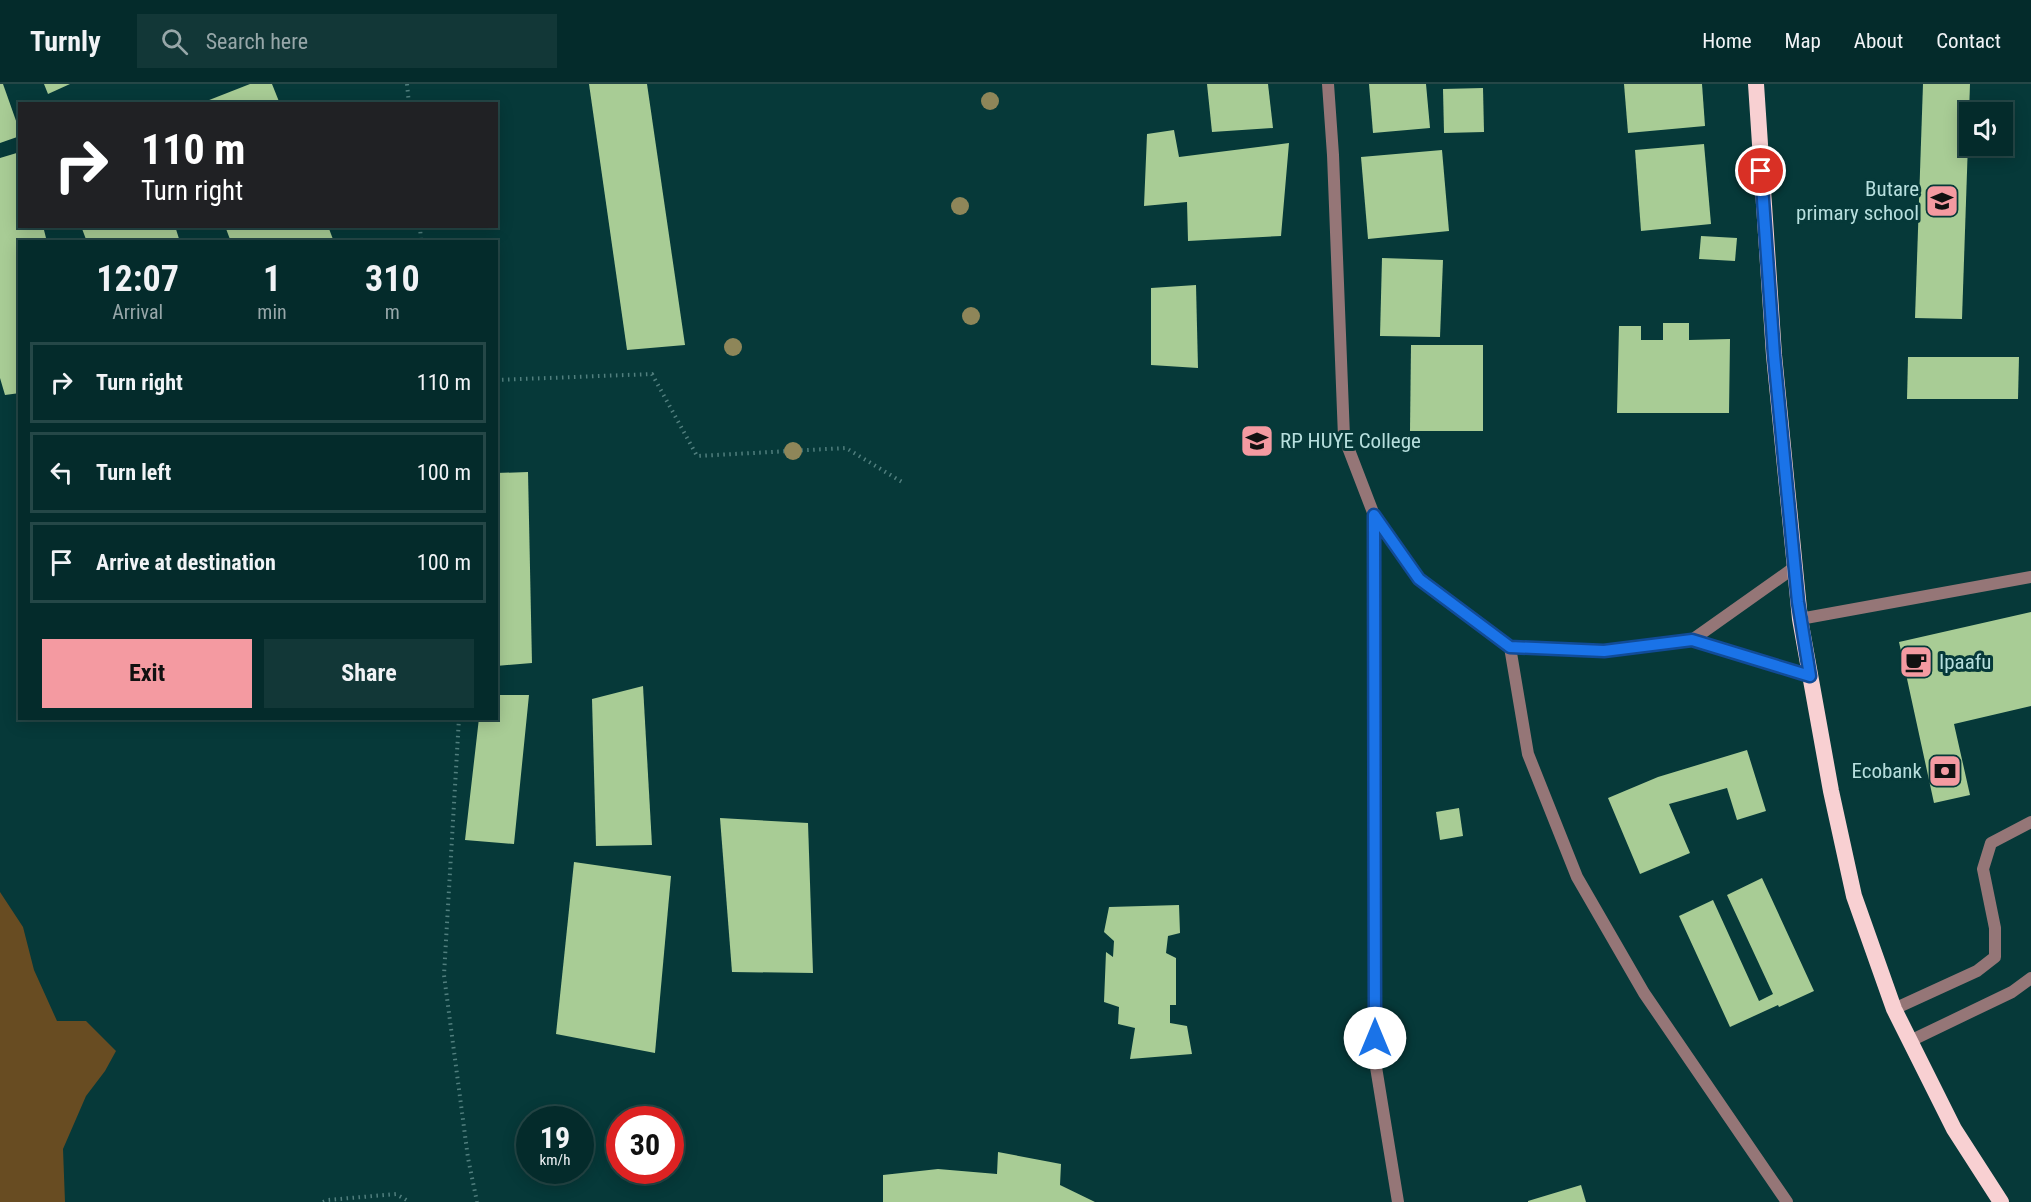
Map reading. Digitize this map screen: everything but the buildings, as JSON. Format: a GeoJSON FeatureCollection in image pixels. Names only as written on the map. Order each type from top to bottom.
{"type":"FeatureCollection","features":[{"type":"Feature","properties":{"kind":"highway"},"geometry":{"type":"LineString","coordinates":[[1756,84],[1774,355],[1800,619],[1831,791],[1854,896],[1894,1009],[1954,1130],[2001,1202]]}},
{"type":"Feature","properties":{"kind":"street"},"geometry":{"type":"LineString","coordinates":[[1328,84],[1344,437],[1374,515],[1419,579],[1510,647],[1604,651],[1692,640],[1810,676]]}},
{"type":"Feature","properties":{"kind":"street"},"geometry":{"type":"LineString","coordinates":[[1374,515],[1375,1061],[1398,1202]]}},
{"type":"Feature","properties":{"kind":"street"},"geometry":{"type":"LineString","coordinates":[[1692,640],[1795,567]]}},
{"type":"Feature","properties":{"kind":"street"},"geometry":{"type":"LineString","coordinates":[[1800,619],[2031,577]]}},
{"type":"Feature","properties":{"kind":"street"},"geometry":{"type":"LineString","coordinates":[[1510,647],[1528,754],[1577,877],[1644,993],[1787,1202]]}},
{"type":"Feature","properties":{"kind":"street"},"geometry":{"type":"LineString","coordinates":[[1894,1009],[1977,971],[1995,957],[1995,928],[1983,869],[1991,843],[2031,822]]}},
{"type":"Feature","properties":{"kind":"street"},"geometry":{"type":"LineString","coordinates":[[1910,1041],[2012,992],[2031,978]]}},
{"type":"Feature","properties":{"kind":"path"},"geometry":{"type":"LineString","coordinates":[[407,84],[409,102]]}},
{"type":"Feature","properties":{"kind":"path"},"geometry":{"type":"LineString","coordinates":[[498,380],[652,374],[697,456],[846,448],[902,482]]}},
{"type":"Feature","properties":{"kind":"path"},"geometry":{"type":"LineString","coordinates":[[459,720],[444,975],[468,1158],[477,1202]]}},
{"type":"Feature","properties":{"kind":"path"},"geometry":{"type":"LineString","coordinates":[[323,1202],[396,1194],[410,1202]]}},
{"type":"Feature","properties":{"kind":"shaded area"},"geometry":{"type":"Polygon","coordinates":[[[0,892],[23,927],[34,970],[57,1021],[86,1021],[116,1051],[105,1071],[86,1096],[63,1149],[65,1202],[0,1202],[0,892]]]}},
{"type":"Feature","properties":{"kind":"place","name":"Butare primary school"},"geometry":{"type":"Point","coordinates":[1942,201]}},
{"type":"Feature","properties":{"kind":"place","name":"RP HUYE College"},"geometry":{"type":"Point","coordinates":[1257,441]}},
{"type":"Feature","properties":{"kind":"place","name":"Ipaafu"},"geometry":{"type":"Point","coordinates":[1916,662]}},
{"type":"Feature","properties":{"kind":"place","name":"Ecobank"},"geometry":{"type":"Point","coordinates":[1945,771]}},
{"type":"Feature","properties":{"kind":"route"},"geometry":{"type":"LineString","coordinates":[[1375,1038],[1374,515],[1419,579],[1510,647],[1604,651],[1692,640],[1810,676],[1798,602],[1774,355],[1761,171]]}}]}
